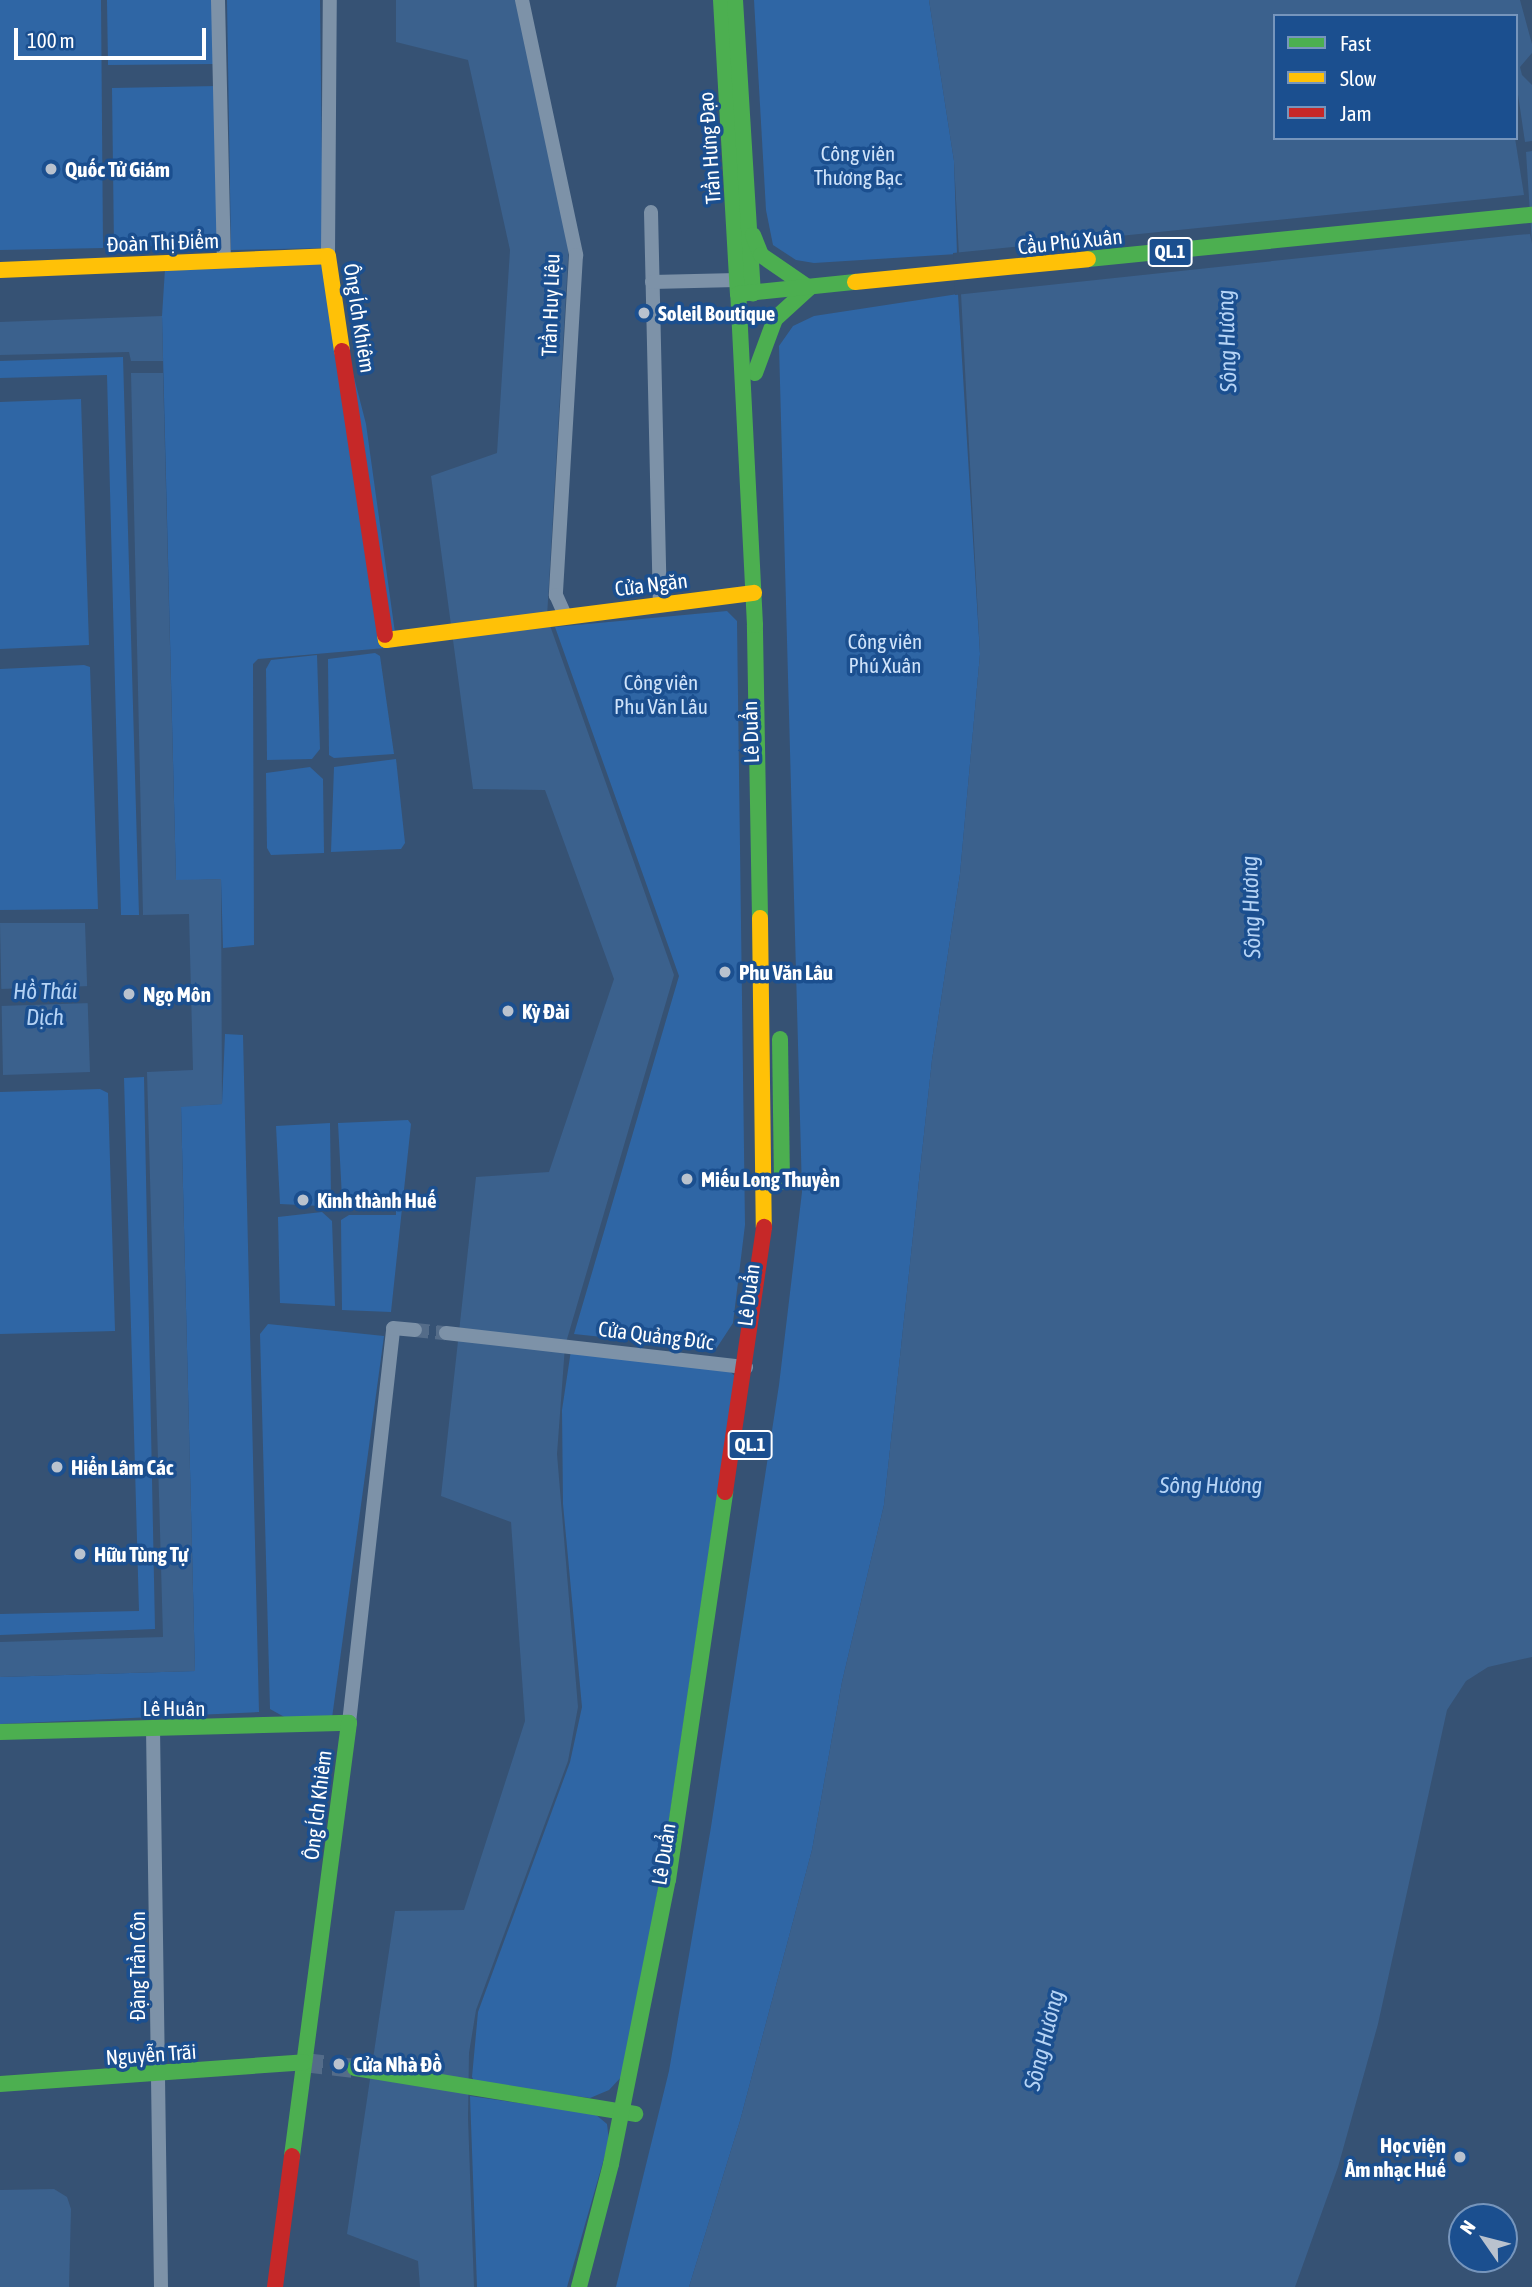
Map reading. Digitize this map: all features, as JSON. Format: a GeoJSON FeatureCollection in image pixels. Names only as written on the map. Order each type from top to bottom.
{"type":"FeatureCollection","features":[{"type":"Feature","properties":{"kind":"main road","name":"Trần Hưng Đạo"},"geometry":{"type":"LineString","coordinates":[[721,0],[743,289]]}},
{"type":"Feature","properties":{"kind":"main road","name":"Trần Hưng Đạo"},"geometry":{"type":"LineString","coordinates":[[736,0],[749,225],[743,289]]}},
{"type":"Feature","properties":{"kind":"main road","name":"Cầu Phú Xuân"},"geometry":{"type":"LineString","coordinates":[[743,289],[809,288],[1532,215]]}},
{"type":"Feature","properties":{"kind":"main road"},"geometry":{"type":"LineString","coordinates":[[749,225],[761,255],[809,288]]}},
{"type":"Feature","properties":{"kind":"main road","name":"Đoàn Thị Điểm"},"geometry":{"type":"LineString","coordinates":[[0,270],[328,256]]}},
{"type":"Feature","properties":{"kind":"main road","name":"Ông Ích Khiêm"},"geometry":{"type":"LineString","coordinates":[[328,256],[386,640],[447,631]]}},
{"type":"Feature","properties":{"kind":"main road","name":"QL.1"},"geometry":{"type":"LineString","coordinates":[[755,373],[775,319],[809,288]]}},
{"type":"Feature","properties":{"kind":"main road","name":"Lê Duẩn"},"geometry":{"type":"LineString","coordinates":[[743,289],[755,373],[768,1181],[747,1462]]}},
{"type":"Feature","properties":{"kind":"main road","name":"Lê Duẩn"},"geometry":{"type":"LineString","coordinates":[[743,289],[760,592]]}},
{"type":"Feature","properties":{"kind":"main road","name":"Cửa Ngăn"},"geometry":{"type":"LineString","coordinates":[[447,631],[760,592]]}},
{"type":"Feature","properties":{"kind":"main road","name":"Lê Duẩn"},"geometry":{"type":"LineString","coordinates":[[579,2287],[629,2113],[753,1368]]}},
{"type":"Feature","properties":{"kind":"main road","name":"Lê Duẩn"},"geometry":{"type":"LineString","coordinates":[[593,2287],[673,1922],[742,1502]]}},
{"type":"Feature","properties":{"kind":"main road","name":"Ông Ích Khiêm"},"geometry":{"type":"LineString","coordinates":[[275,2287],[349,1723]]}},
{"type":"Feature","properties":{"kind":"main road","name":"Lê Huân"},"geometry":{"type":"LineString","coordinates":[[0,1732],[349,1723]]}},
{"type":"Feature","properties":{"kind":"main road","name":"Nguyễn Trãi"},"geometry":{"type":"LineString","coordinates":[[0,2084],[158,2075],[304,2062]]}},
{"type":"Feature","properties":{"kind":"main road"},"geometry":{"type":"LineString","coordinates":[[355,2068],[629,2113]]}},
{"type":"Feature","properties":{"kind":"street"},"geometry":{"type":"LineString","coordinates":[[218,0],[224,260]]}},
{"type":"Feature","properties":{"kind":"street","name":"Ông Ích Khiêm"},"geometry":{"type":"LineString","coordinates":[[328,256],[330,0]]}},
{"type":"Feature","properties":{"kind":"street","name":"Trần Huy Liệu"},"geometry":{"type":"LineString","coordinates":[[522,0],[576,255],[556,595],[559,616]]}},
{"type":"Feature","properties":{"kind":"street"},"geometry":{"type":"LineString","coordinates":[[651,212],[660,604]]}},
{"type":"Feature","properties":{"kind":"street"},"geometry":{"type":"LineString","coordinates":[[652,282],[743,289]]}},
{"type":"Feature","properties":{"kind":"street","name":"Ông Ích Khiêm"},"geometry":{"type":"LineString","coordinates":[[349,1723],[393,1328],[415,1330]]}},
{"type":"Feature","properties":{"kind":"street","name":"Cửa Quảng Đức"},"geometry":{"type":"LineString","coordinates":[[446,1333],[753,1368]]}},
{"type":"Feature","properties":{"kind":"street","name":"Đặng Trần Côn"},"geometry":{"type":"LineString","coordinates":[[153,1728],[161,2287]]}},
{"type":"Feature","properties":{"kind":"green space","name":"Quốc Tử Giám"},"geometry":{"type":"Polygon","coordinates":[[[0,0],[101,0],[103,248],[0,250],[0,0]]]}},
{"type":"Feature","properties":{"kind":"green space"},"geometry":{"type":"Polygon","coordinates":[[[107,0],[213,0],[213,64],[108,65],[107,0]]]}},
{"type":"Feature","properties":{"kind":"green space"},"geometry":{"type":"Polygon","coordinates":[[[227,0],[320,0],[323,248],[231,250],[227,0]]]}},
{"type":"Feature","properties":{"kind":"green space","name":"Công viên Thương Bạc"},"geometry":{"type":"Polygon","coordinates":[[[754,0],[929,0],[954,161],[957,254],[814,263],[796,260],[773,245],[766,210],[754,0]]]}},
{"type":"Feature","properties":{"kind":"green space"},"geometry":{"type":"Polygon","coordinates":[[[217,86],[219,245],[114,247],[112,88],[217,86]]]}},
{"type":"Feature","properties":{"kind":"green space"},"geometry":{"type":"Polygon","coordinates":[[[325,264],[366,424],[397,647],[258,659],[253,664],[254,945],[223,948],[221,879],[176,881],[162,316],[165,269],[325,264]]]}},
{"type":"Feature","properties":{"kind":"green space","name":"Công viên Phú Xuân"},"geometry":{"type":"Polygon","coordinates":[[[958,294],[980,654],[960,874],[932,1060],[884,1505],[842,1682],[812,1850],[740,2121],[689,2287],[616,2287],[669,2071],[711,1827],[779,1385],[802,1192],[779,346],[793,326],[814,316],[958,294]]]}},
{"type":"Feature","properties":{"kind":"green space"},"geometry":{"type":"Polygon","coordinates":[[[123,357],[139,915],[121,915],[107,375],[0,378],[0,361],[123,357]]]}},
{"type":"Feature","properties":{"kind":"green space"},"geometry":{"type":"Polygon","coordinates":[[[81,399],[89,645],[0,649],[0,402],[81,399]]]}},
{"type":"Feature","properties":{"kind":"green space","name":"Công viên Phu Văn Lâu"},"geometry":{"type":"Polygon","coordinates":[[[727,611],[737,621],[745,1225],[733,1323],[716,1349],[574,1334],[679,976],[555,627],[727,611]]]}},
{"type":"Feature","properties":{"kind":"green space"},"geometry":{"type":"Polygon","coordinates":[[[375,653],[380,656],[394,754],[334,758],[329,755],[328,659],[375,653]]]}},
{"type":"Feature","properties":{"kind":"green space"},"geometry":{"type":"Polygon","coordinates":[[[317,655],[320,749],[312,759],[267,760],[266,669],[271,660],[317,655]]]}},
{"type":"Feature","properties":{"kind":"green space"},"geometry":{"type":"Polygon","coordinates":[[[84,665],[90,667],[98,909],[0,910],[0,669],[84,665]]]}},
{"type":"Feature","properties":{"kind":"green space"},"geometry":{"type":"Polygon","coordinates":[[[396,759],[405,843],[401,849],[331,852],[334,767],[396,759]]]}},
{"type":"Feature","properties":{"kind":"green space"},"geometry":{"type":"Polygon","coordinates":[[[310,767],[323,779],[324,853],[271,855],[267,848],[266,773],[310,767]]]}},
{"type":"Feature","properties":{"kind":"green space"},"geometry":{"type":"Polygon","coordinates":[[[225,1034],[243,1035],[259,1712],[0,1724],[0,1677],[195,1671],[181,1106],[222,1104],[225,1034]]]}},
{"type":"Feature","properties":{"kind":"green space"},"geometry":{"type":"Polygon","coordinates":[[[144,1077],[155,1629],[0,1635],[0,1614],[139,1611],[124,1078],[144,1077]]]}},
{"type":"Feature","properties":{"kind":"green space"},"geometry":{"type":"Polygon","coordinates":[[[100,1089],[108,1093],[115,1331],[0,1334],[0,1092],[100,1089]]]}},
{"type":"Feature","properties":{"kind":"green space"},"geometry":{"type":"Polygon","coordinates":[[[408,1120],[411,1124],[391,1312],[342,1310],[341,1220],[349,1215],[396,1215],[396,1207],[342,1198],[338,1123],[408,1120]]]}},
{"type":"Feature","properties":{"kind":"green space"},"geometry":{"type":"Polygon","coordinates":[[[330,1123],[331,1196],[321,1206],[280,1204],[276,1126],[330,1123]]]}},
{"type":"Feature","properties":{"kind":"green space"},"geometry":{"type":"Polygon","coordinates":[[[322,1212],[332,1221],[335,1306],[280,1303],[278,1217],[322,1212]]]}},
{"type":"Feature","properties":{"kind":"green space"},"geometry":{"type":"Polygon","coordinates":[[[268,1324],[384,1336],[332,1718],[288,1719],[270,1709],[260,1334],[268,1324]]]}},
{"type":"Feature","properties":{"kind":"green space"},"geometry":{"type":"Polygon","coordinates":[[[571,1350],[729,1371],[735,1376],[663,1861],[625,2073],[609,2090],[590,2098],[475,2083],[472,2077],[478,2012],[570,1762],[582,1707],[563,1504],[562,1410],[571,1350]]]}},
{"type":"Feature","properties":{"kind":"green space"},"geometry":{"type":"Polygon","coordinates":[[[470,2096],[595,2114],[607,2124],[609,2141],[567,2287],[477,2287],[470,2096]]]}},
{"type":"Feature","properties":{"kind":"water"},"geometry":{"type":"Polygon","coordinates":[[[396,0],[517,0],[569,243],[547,617],[674,975],[565,1346],[557,1454],[578,1707],[568,1761],[476,2010],[469,2053],[468,2118],[474,2287],[420,2287],[418,2261],[347,2234],[395,1911],[464,1910],[525,1721],[511,1522],[441,1496],[476,1177],[549,1172],[614,979],[545,790],[473,789],[431,476],[497,453],[510,250],[468,60],[396,42],[396,0]]]}},
{"type":"Feature","properties":{"kind":"water","name":"Sông Hương"},"geometry":{"type":"Polygon","coordinates":[[[929,0],[1520,0],[1532,44],[1532,53],[1520,67],[1522,75],[1532,85],[1532,1657],[1488,1667],[1466,1681],[1447,1710],[1378,2024],[1338,2167],[1295,2287],[689,2287],[740,2121],[812,1850],[842,1682],[884,1505],[932,1060],[960,874],[980,654],[954,161],[929,0]]]}},
{"type":"Feature","properties":{"kind":"water"},"geometry":{"type":"Polygon","coordinates":[[[162,316],[163,361],[131,361],[129,352],[0,355],[0,322],[162,316]]]}},
{"type":"Feature","properties":{"kind":"water"},"geometry":{"type":"Polygon","coordinates":[[[131,373],[163,373],[176,880],[221,879],[222,1104],[181,1107],[195,1671],[0,1677],[0,1642],[163,1637],[147,1072],[193,1070],[189,914],[143,915],[131,373]]]}},
{"type":"Feature","properties":{"kind":"water","name":"Hồ Thái Dịch"},"geometry":{"type":"Polygon","coordinates":[[[0,923],[85,923],[90,1072],[3,1075],[0,923]]]}},
{"type":"Feature","properties":{"kind":"water"},"geometry":{"type":"Polygon","coordinates":[[[54,2189],[67,2197],[71,2209],[69,2287],[0,2287],[0,2190],[54,2189]]]}},
{"type":"Feature","properties":{"kind":"pier"},"geometry":{"type":"Polygon","coordinates":[[[1518,95],[1525,142],[1532,141],[1532,151],[1526,152],[1532,244],[1530,234],[1517,235],[955,295],[953,253],[1524,195],[1515,140],[1518,140],[1518,95]]]}},
{"type":"Feature","properties":{"kind":"pier"},"geometry":{"type":"Polygon","coordinates":[[[91,986],[91,1003],[0,1006],[0,989],[91,986]]]}},
{"type":"Feature","properties":{"kind":"tunnel"},"geometry":{"type":"LineString","coordinates":[[415,1330],[446,1333]]}},
{"type":"Feature","properties":{"kind":"tunnel"},"geometry":{"type":"LineString","coordinates":[[304,2062],[355,2068]]}},
{"type":"Feature","properties":{"kind":"traffic: fast"},"geometry":{"type":"LineString","coordinates":[[721,0],[738,294]]}},
{"type":"Feature","properties":{"kind":"traffic: fast"},"geometry":{"type":"LineString","coordinates":[[735,0],[753,293]]}},
{"type":"Feature","properties":{"kind":"traffic: fast"},"geometry":{"type":"LineString","coordinates":[[1088,259],[1532,215]]}},
{"type":"Feature","properties":{"kind":"traffic: fast"},"geometry":{"type":"LineString","coordinates":[[753,235],[761,255],[809,288]]}},
{"type":"Feature","properties":{"kind":"traffic: fast"},"geometry":{"type":"LineString","coordinates":[[760,918],[755,625],[738,294],[855,282]]}},
{"type":"Feature","properties":{"kind":"traffic: fast"},"geometry":{"type":"LineString","coordinates":[[755,373],[775,319],[809,288]]}},
{"type":"Feature","properties":{"kind":"traffic: fast"},"geometry":{"type":"LineString","coordinates":[[780,1039],[782,1182]]}},
{"type":"Feature","properties":{"kind":"traffic: fast"},"geometry":{"type":"LineString","coordinates":[[579,2287],[611,2164],[668,1880],[725,1492]]}},
{"type":"Feature","properties":{"kind":"traffic: fast"},"geometry":{"type":"LineString","coordinates":[[0,1732],[349,1723],[292,2156]]}},
{"type":"Feature","properties":{"kind":"traffic: fast"},"geometry":{"type":"LineString","coordinates":[[0,2084],[304,2062]]}},
{"type":"Feature","properties":{"kind":"traffic: fast"},"geometry":{"type":"LineString","coordinates":[[355,2068],[635,2114]]}},
{"type":"Feature","properties":{"kind":"traffic: slow"},"geometry":{"type":"LineString","coordinates":[[0,270],[328,256],[342,351]]}},
{"type":"Feature","properties":{"kind":"traffic: slow"},"geometry":{"type":"LineString","coordinates":[[855,282],[1088,259]]}},
{"type":"Feature","properties":{"kind":"traffic: slow"},"geometry":{"type":"LineString","coordinates":[[385,635],[386,640],[754,593]]}},
{"type":"Feature","properties":{"kind":"traffic: slow"},"geometry":{"type":"LineString","coordinates":[[760,918],[764,1227]]}},
{"type":"Feature","properties":{"kind":"traffic: jam"},"geometry":{"type":"LineString","coordinates":[[342,351],[385,635]]}},
{"type":"Feature","properties":{"kind":"traffic: jam"},"geometry":{"type":"LineString","coordinates":[[725,1492],[764,1227]]}},
{"type":"Feature","properties":{"kind":"traffic: jam"},"geometry":{"type":"LineString","coordinates":[[275,2287],[292,2156]]}},
{"type":"Feature","properties":{"kind":"place","name":"Quốc Tử Giám"},"geometry":{"type":"Point","coordinates":[51,169]}},
{"type":"Feature","properties":{"kind":"place","name":"Soleil Boutique"},"geometry":{"type":"Point","coordinates":[644,313]}},
{"type":"Feature","properties":{"kind":"place","name":"Phu Văn Lâu"},"geometry":{"type":"Point","coordinates":[725,972]}},
{"type":"Feature","properties":{"kind":"place","name":"Ngọ Môn"},"geometry":{"type":"Point","coordinates":[129,994]}},
{"type":"Feature","properties":{"kind":"place","name":"Kỳ Đài"},"geometry":{"type":"Point","coordinates":[508,1011]}},
{"type":"Feature","properties":{"kind":"place","name":"Miếu Long Thuyền"},"geometry":{"type":"Point","coordinates":[687,1179]}},
{"type":"Feature","properties":{"kind":"place","name":"Kinh thành Huế"},"geometry":{"type":"Point","coordinates":[303,1200]}},
{"type":"Feature","properties":{"kind":"place","name":"Hiển Lâm Các"},"geometry":{"type":"Point","coordinates":[57,1467]}},
{"type":"Feature","properties":{"kind":"place","name":"Hữu Tùng Tự"},"geometry":{"type":"Point","coordinates":[80,1554]}},
{"type":"Feature","properties":{"kind":"place","name":"Cửa Nhà Đồ"},"geometry":{"type":"Point","coordinates":[339,2064]}},
{"type":"Feature","properties":{"kind":"place","name":"Học viện Âm nhạc Huế"},"geometry":{"type":"Point","coordinates":[1460,2157]}}]}
